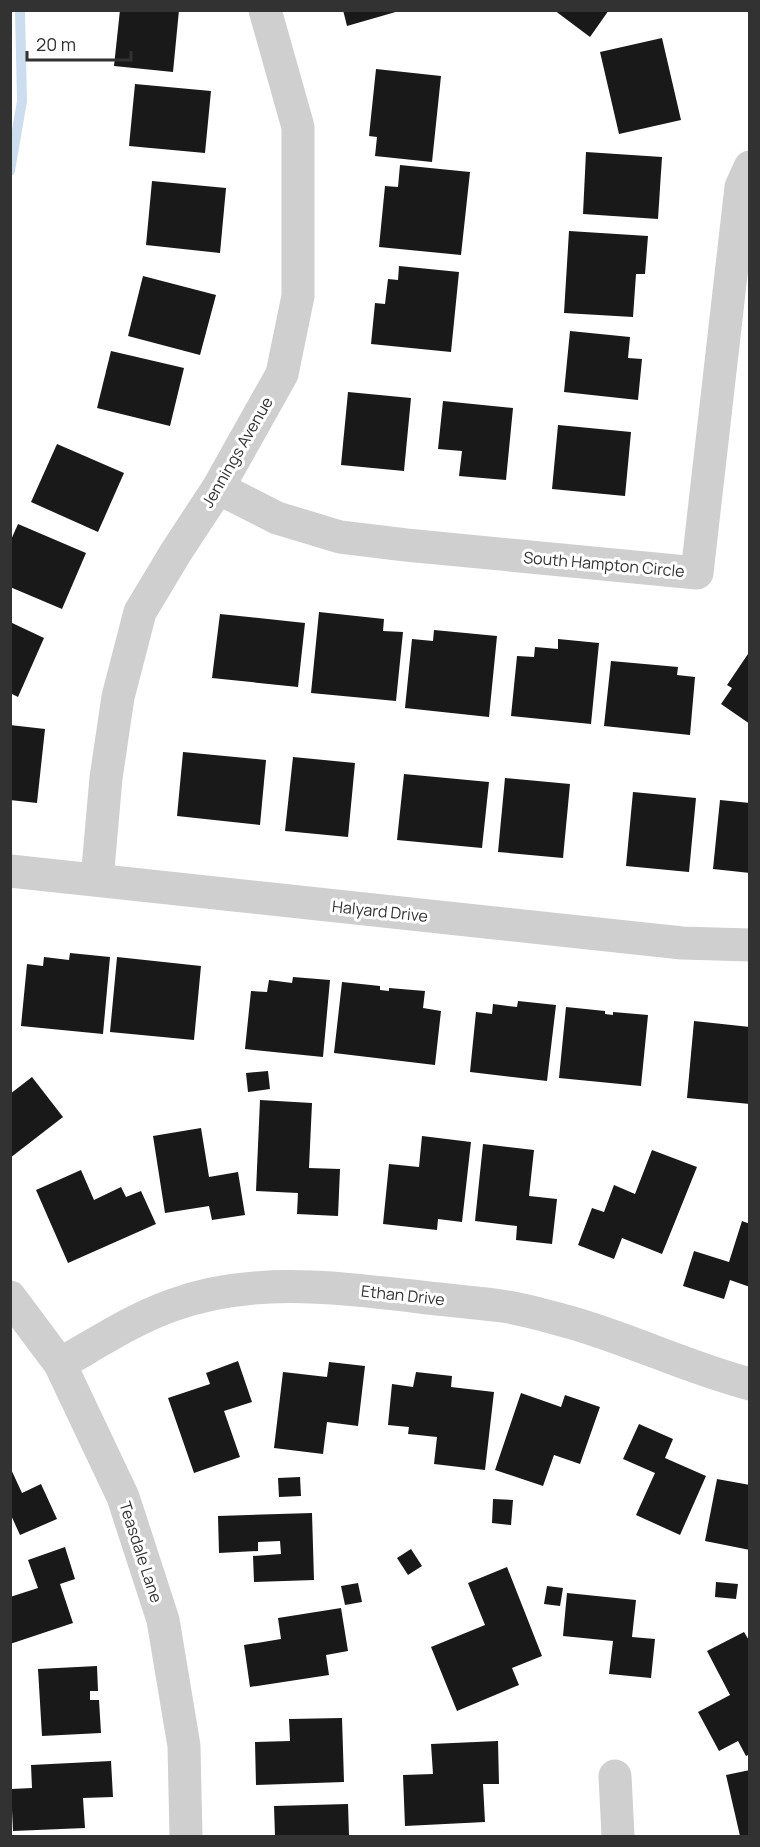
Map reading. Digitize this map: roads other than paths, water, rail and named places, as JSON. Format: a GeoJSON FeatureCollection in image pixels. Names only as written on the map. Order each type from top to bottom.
{"type":"FeatureCollection","features":[{"type":"Feature","properties":{"kind":"street","name":"Jennings Avenue"},"geometry":{"type":"LineString","coordinates":[[97,880],[106,778],[118,697],[140,612],[176,552],[219,488],[282,374],[298,296],[298,127],[265,10]]}},
{"type":"Feature","properties":{"kind":"street","name":"South Hampton Circle"},"geometry":{"type":"LineString","coordinates":[[219,488],[278,518],[340,537],[418,547],[697,573],[741,187],[750,167]]}},
{"type":"Feature","properties":{"kind":"street","name":"Halyard Drive"},"geometry":{"type":"LineString","coordinates":[[10,872],[682,943],[750,945]]}},
{"type":"Feature","properties":{"kind":"street","name":"Ethan Drive"},"geometry":{"type":"LineString","coordinates":[[60,1364],[137,1320],[174,1304],[217,1293],[287,1286],[331,1287],[505,1306],[570,1322],[639,1345],[722,1377],[750,1384]]}},
{"type":"Feature","properties":{"kind":"street","name":"Teasdale Lane"},"geometry":{"type":"LineString","coordinates":[[10,1296],[60,1364],[123,1497],[163,1620],[184,1746],[186,1836]]}},
{"type":"Feature","properties":{"kind":"street"},"geometry":{"type":"LineString","coordinates":[[615,1776],[618,1836]]}},
{"type":"Feature","properties":{"kind":"waterway"},"geometry":{"type":"LineString","coordinates":[[10,171],[22,101],[20,10]]}}]}
